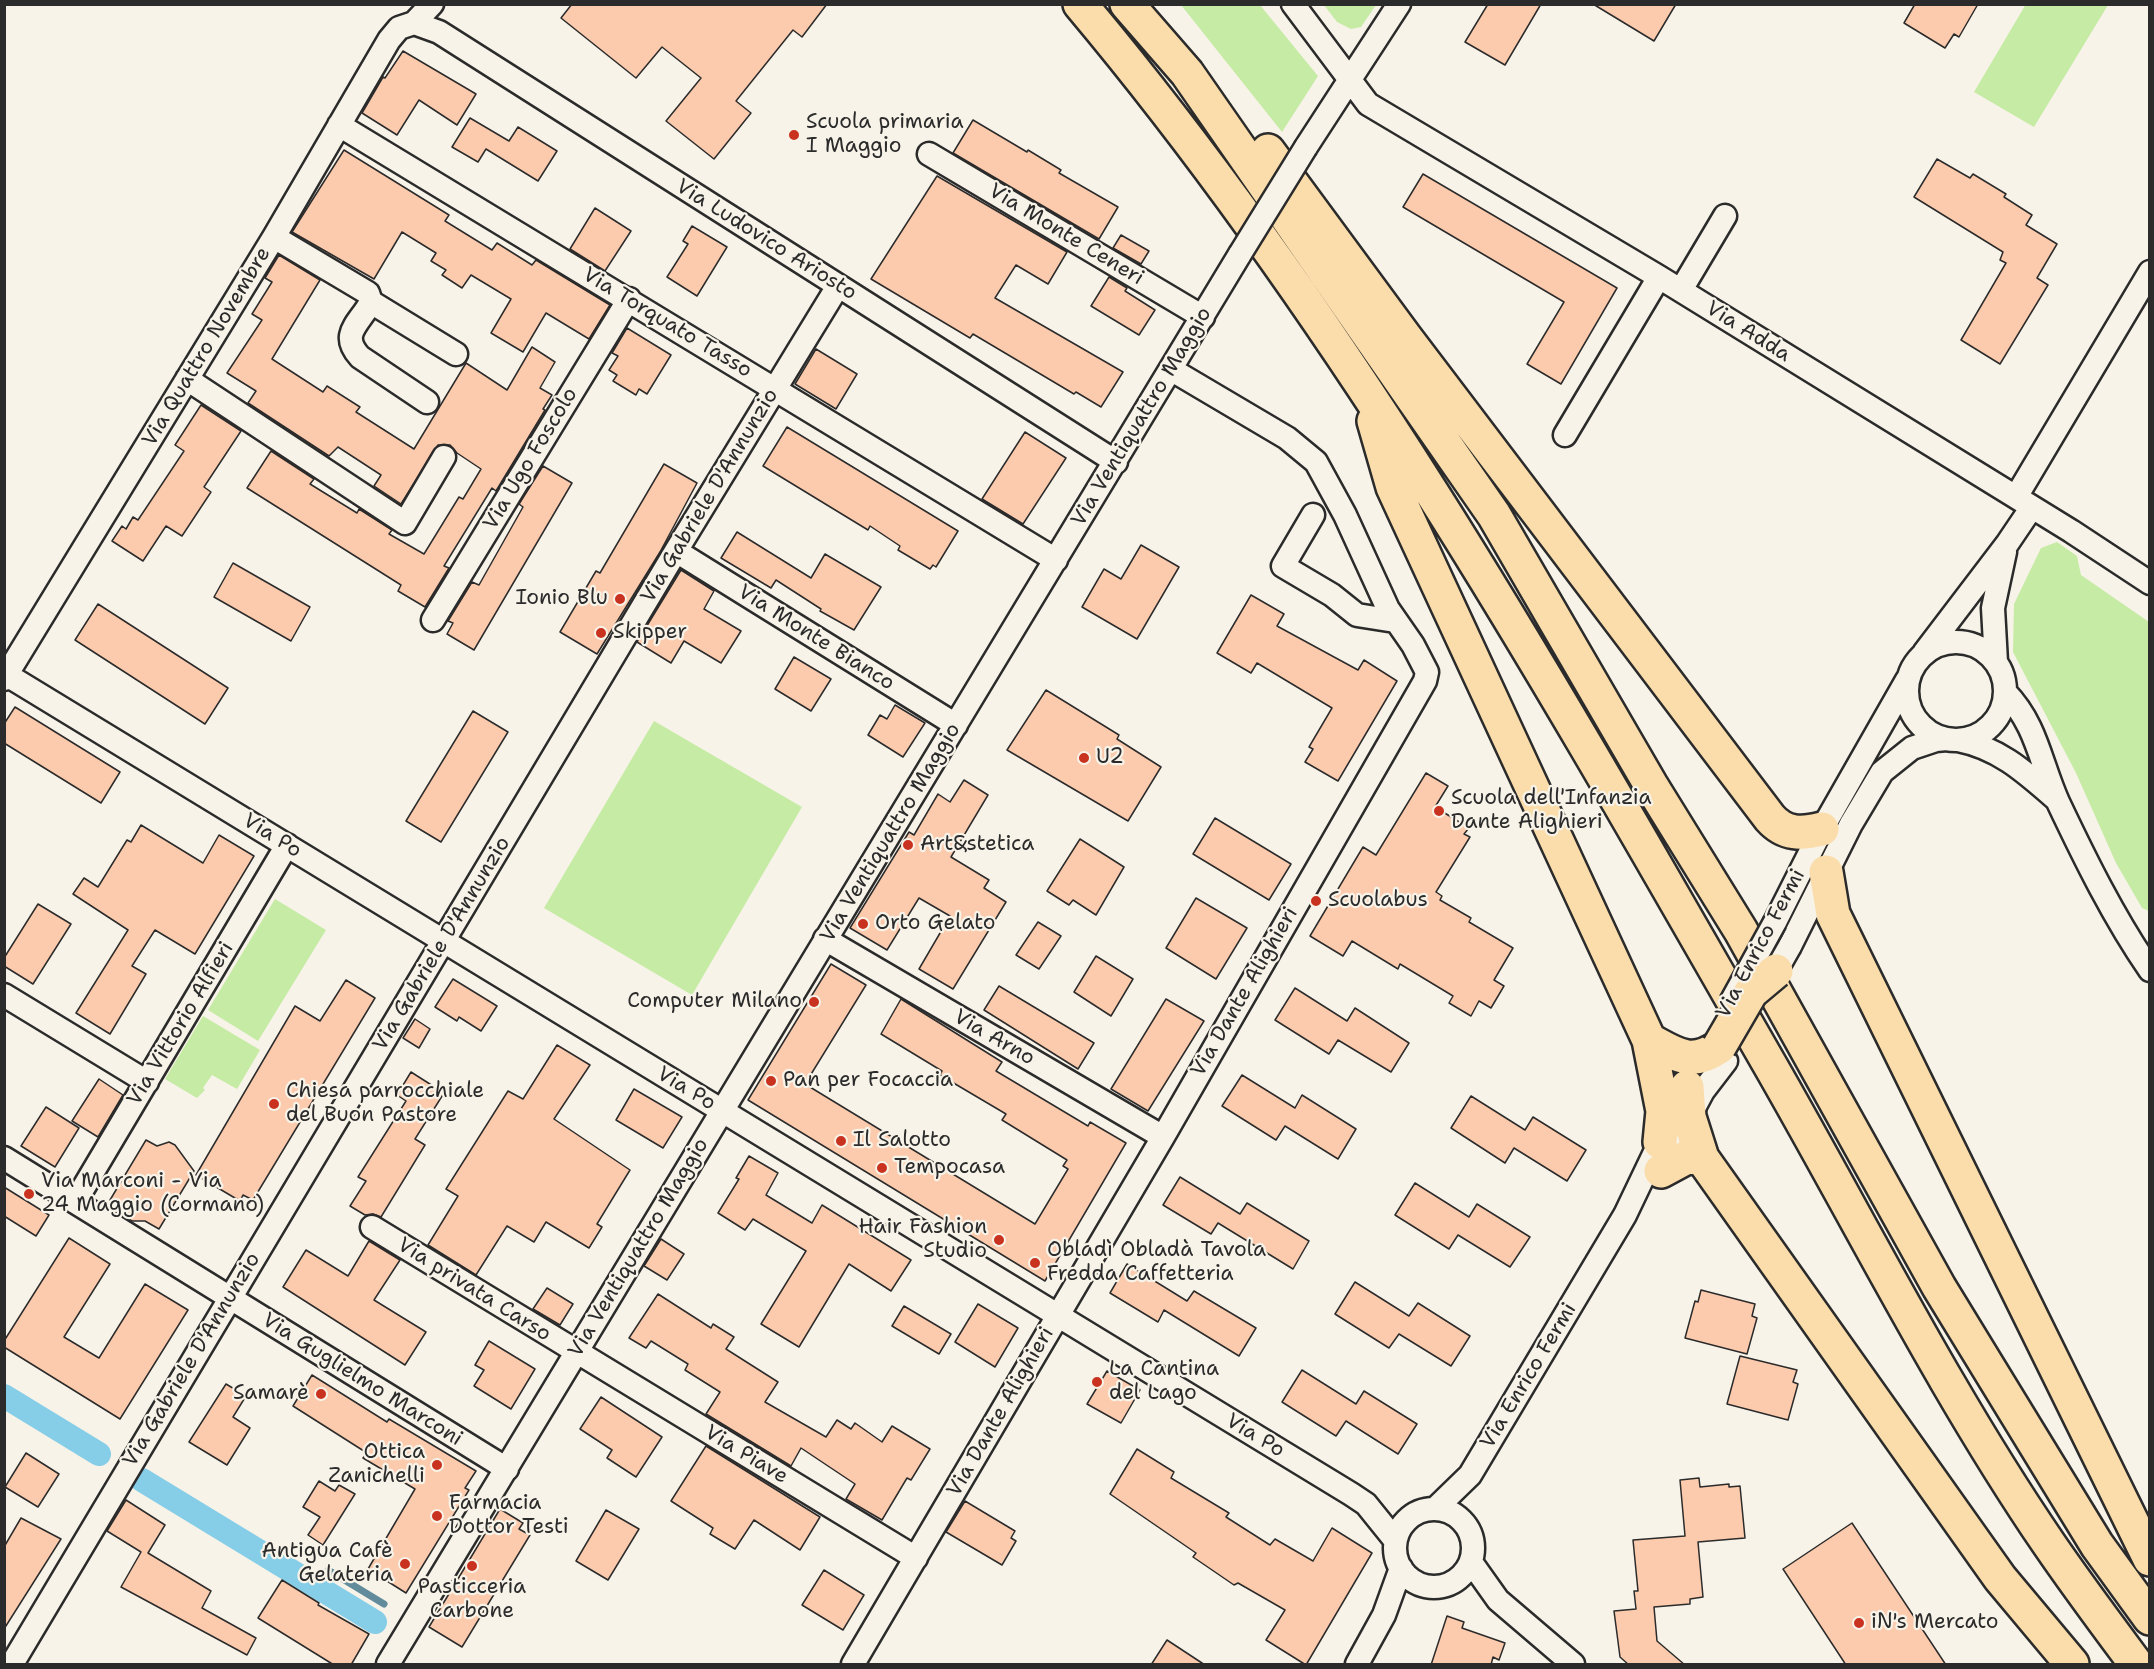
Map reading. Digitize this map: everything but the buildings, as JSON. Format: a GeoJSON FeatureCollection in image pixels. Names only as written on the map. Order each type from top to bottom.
{"type":"FeatureCollection","features":[{"type":"Feature","properties":{"kind":"highway"},"geometry":{"type":"LineString","coordinates":[[1080,4],[1157,97],[1365,387],[1489,583],[1771,1066],[1946,1378],[2048,1543],[2136,1665]]}},
{"type":"Feature","properties":{"kind":"highway"},"geometry":{"type":"LineString","coordinates":[[1127,4],[1187,73],[1494,515],[1652,787],[1741,931],[1939,1287],[2097,1545],[2150,1618]]}},
{"type":"Feature","properties":{"kind":"highway"},"geometry":{"type":"LineString","coordinates":[[1187,73],[1243,116],[1405,337],[1770,818],[1780,827],[1791,832],[1809,833],[1822,830]]}},
{"type":"Feature","properties":{"kind":"highway"},"geometry":{"type":"LineString","coordinates":[[1365,387],[1393,487],[1649,1040],[1663,1111],[1660,1156],[1702,1158]]}},
{"type":"Feature","properties":{"kind":"highway"},"geometry":{"type":"LineString","coordinates":[[1826,872],[1833,914],[2150,1559]]}},
{"type":"Feature","properties":{"kind":"highway"},"geometry":{"type":"LineString","coordinates":[[1649,1040],[1678,1056],[1691,1058],[1715,1050],[1751,992],[1783,958]]}},
{"type":"Feature","properties":{"kind":"highway"},"geometry":{"type":"LineString","coordinates":[[1688,1102],[1702,1158],[2000,1578],[2072,1665]]}},
{"type":"Feature","properties":{"kind":"street","name":"Via Quattro Novembre"},"geometry":{"type":"LineString","coordinates":[[6,677],[274,237],[394,33],[414,23],[432,4]]}},
{"type":"Feature","properties":{"kind":"street","name":"Via Adda"},"geometry":{"type":"LineString","coordinates":[[1293,4],[1368,104],[1375,109],[1681,290],[2024,502],[2150,583]]}},
{"type":"Feature","properties":{"kind":"street","name":"Via Ventiquattro Maggio"},"geometry":{"type":"LineString","coordinates":[[388,1665],[721,1110],[1172,370],[1240,254],[1399,4]]}},
{"type":"Feature","properties":{"kind":"street","name":"Via Ludovico Ariosto"},"geometry":{"type":"LineString","coordinates":[[414,23],[439,32],[1116,462]]}},
{"type":"Feature","properties":{"kind":"street","name":"Via Torquato Tasso"},"geometry":{"type":"LineString","coordinates":[[339,125],[1056,560]]}},
{"type":"Feature","properties":{"kind":"street","name":"Via Monte Ceneri"},"geometry":{"type":"LineString","coordinates":[[930,154],[1203,317]]}},
{"type":"Feature","properties":{"kind":"street"},"geometry":{"type":"LineString","coordinates":[[1681,290],[1725,216]]}},
{"type":"Feature","properties":{"kind":"street"},"geometry":{"type":"LineString","coordinates":[[274,237],[456,354]]}},
{"type":"Feature","properties":{"kind":"street"},"geometry":{"type":"LineString","coordinates":[[1996,662],[1993,608],[2007,544],[2024,502],[2150,272]]}},
{"type":"Feature","properties":{"kind":"street"},"geometry":{"type":"LineString","coordinates":[[1564,435],[1659,277]]}},
{"type":"Feature","properties":{"kind":"street","name":"Via Gabriele D'Annunzio"},"geometry":{"type":"LineString","coordinates":[[12,1665],[130,1463],[231,1300],[676,551],[838,286]]}},
{"type":"Feature","properties":{"kind":"street"},"geometry":{"type":"LineString","coordinates":[[370,298],[349,341],[352,348],[365,361],[427,402]]}},
{"type":"Feature","properties":{"kind":"street","name":"Via Ugo Foscolo"},"geometry":{"type":"LineString","coordinates":[[433,620],[629,299]]}},
{"type":"Feature","properties":{"kind":"street","name":"Via Dante Alighieri"},"geometry":{"type":"LineString","coordinates":[[853,1665],[1163,1137],[1425,681],[1427,672],[1423,663],[1395,621],[1335,495],[1316,462],[1287,438],[1172,370]]}},
{"type":"Feature","properties":{"kind":"street"},"geometry":{"type":"LineString","coordinates":[[188,379],[405,523],[444,457]]}},
{"type":"Feature","properties":{"kind":"street"},"geometry":{"type":"LineString","coordinates":[[1313,515],[1283,566],[1332,595],[1354,614],[1395,621]]}},
{"type":"Feature","properties":{"kind":"street"},"geometry":{"type":"LineString","coordinates":[[2007,544],[1911,669],[1907,699],[1914,718],[1929,732],[1983,746],[2007,758],[2057,800]]}},
{"type":"Feature","properties":{"kind":"street","name":"Via Monte Bianco"},"geometry":{"type":"LineString","coordinates":[[676,551],[956,725]]}},
{"type":"Feature","properties":{"kind":"street"},"geometry":{"type":"LineString","coordinates":[[1923,653],[1944,643],[1956,641],[1979,647],[1996,662],[2003,676],[2005,692],[2003,704],[1991,725],[1971,738],[1953,740]]}},
{"type":"Feature","properties":{"kind":"street","name":"Via Po"},"geometry":{"type":"LineString","coordinates":[[6,677],[287,845],[1366,1504],[1395,1540]]}},
{"type":"Feature","properties":{"kind":"street","name":"Via Enrico Fermi"},"geometry":{"type":"LineString","coordinates":[[1427,1510],[1470,1475],[1660,1156],[1688,1102],[1703,1091],[1715,1050],[1774,922],[1822,830],[1908,679]]}},
{"type":"Feature","properties":{"kind":"street"},"geometry":{"type":"LineString","coordinates":[[2005,692],[2021,709],[2057,800],[2106,896],[2150,970]]}},
{"type":"Feature","properties":{"kind":"street","name":"Via Enrico Fermi"},"geometry":{"type":"LineString","coordinates":[[1783,958],[1826,872],[1882,772],[1912,748],[1936,740],[1953,740]]}},
{"type":"Feature","properties":{"kind":"street","name":"Via Vittorio Alfieri"},"geometry":{"type":"LineString","coordinates":[[75,1202],[287,845]]}},
{"type":"Feature","properties":{"kind":"street","name":"Via Arno"},"geometry":{"type":"LineString","coordinates":[[825,939],[1163,1137]]}},
{"type":"Feature","properties":{"kind":"street"},"geometry":{"type":"LineString","coordinates":[[4,994],[147,1082]]}},
{"type":"Feature","properties":{"kind":"street","name":"Via Guglielmo Marconi"},"geometry":{"type":"LineString","coordinates":[[4,1158],[507,1468]]}},
{"type":"Feature","properties":{"kind":"street","name":"Via privata Carso"},"geometry":{"type":"LineString","coordinates":[[372,1227],[576,1352]]}},
{"type":"Feature","properties":{"kind":"street","name":"Via Piave"},"geometry":{"type":"LineString","coordinates":[[576,1352],[916,1558]]}},
{"type":"Feature","properties":{"kind":"street","name":"Via Enrico Fermi"},"geometry":{"type":"LineString","coordinates":[[1470,1475],[1466,1505],[1470,1530]]}},
{"type":"Feature","properties":{"kind":"street","name":"Via Po"},"geometry":{"type":"LineString","coordinates":[[1366,1504],[1427,1510]]}},
{"type":"Feature","properties":{"kind":"street"},"geometry":{"type":"LineString","coordinates":[[1384,1615],[1408,1596],[1439,1585],[1459,1579],[1471,1562],[1473,1540],[1470,1530],[1461,1518],[1450,1511],[1427,1510],[1403,1524],[1395,1540],[1395,1550],[1401,1568],[1407,1577],[1439,1585],[1498,1600]]}},
{"type":"Feature","properties":{"kind":"street"},"geometry":{"type":"LineString","coordinates":[[1471,1562],[1498,1600],[1573,1665]]}},
{"type":"Feature","properties":{"kind":"street"},"geometry":{"type":"LineString","coordinates":[[1357,1665],[1384,1615],[1401,1568]]}},
{"type":"Feature","properties":{"kind":"green space"},"geometry":{"type":"Polygon","coordinates":[[[2026,4],[2108,5],[2034,127],[1974,92],[2026,4]]]}},
{"type":"Feature","properties":{"kind":"green space"},"geometry":{"type":"Polygon","coordinates":[[[1181,5],[1260,5],[1318,76],[1282,132],[1181,5]]]}},
{"type":"Feature","properties":{"kind":"green space"},"geometry":{"type":"Polygon","coordinates":[[[1324,5],[1376,5],[1361,27],[1351,29],[1337,22],[1324,5]]]}},
{"type":"Feature","properties":{"kind":"green space"},"geometry":{"type":"Polygon","coordinates":[[[2057,542],[2077,556],[2081,575],[2149,622],[2149,911],[2142,908],[2116,863],[2076,773],[2013,652],[2014,604],[2041,548],[2057,542]]]}},
{"type":"Feature","properties":{"kind":"green space"},"geometry":{"type":"Polygon","coordinates":[[[654,721],[802,807],[692,995],[544,908],[654,721]]]}},
{"type":"Feature","properties":{"kind":"green space"},"geometry":{"type":"Polygon","coordinates":[[[275,899],[326,930],[258,1041],[208,1010],[275,899]]]}},
{"type":"Feature","properties":{"kind":"green space"},"geometry":{"type":"Polygon","coordinates":[[[203,1016],[260,1050],[237,1089],[212,1075],[203,1088],[205,1090],[197,1098],[165,1079],[203,1016]]]}},
{"type":"Feature","properties":{"kind":"waterway"},"geometry":{"type":"LineString","coordinates":[[4,1396],[99,1454]]}},
{"type":"Feature","properties":{"kind":"waterway"},"geometry":{"type":"LineString","coordinates":[[142,1480],[375,1622]]}},
{"type":"Feature","properties":{"kind":"waterway"},"geometry":{"type":"LineString","coordinates":[[318,1587],[328,1570],[384,1604]]}},
{"type":"Feature","properties":{"kind":"place","name":"Scuola primaria I Maggio"},"geometry":{"type":"Point","coordinates":[794,135]}},
{"type":"Feature","properties":{"kind":"place","name":"Ionio Blu"},"geometry":{"type":"Point","coordinates":[620,599]}},
{"type":"Feature","properties":{"kind":"place","name":"Skipper"},"geometry":{"type":"Point","coordinates":[601,633]}},
{"type":"Feature","properties":{"kind":"place","name":"U2"},"geometry":{"type":"Point","coordinates":[1084,758]}},
{"type":"Feature","properties":{"kind":"place","name":"Scuola dell'Infanzia Dante Alighieri"},"geometry":{"type":"Point","coordinates":[1439,811]}},
{"type":"Feature","properties":{"kind":"place","name":"Art&stetica"},"geometry":{"type":"Point","coordinates":[908,845]}},
{"type":"Feature","properties":{"kind":"place","name":"Scuolabus"},"geometry":{"type":"Point","coordinates":[1316,901]}},
{"type":"Feature","properties":{"kind":"place","name":"Orto Gelato"},"geometry":{"type":"Point","coordinates":[863,924]}},
{"type":"Feature","properties":{"kind":"place","name":"Computer Milano"},"geometry":{"type":"Point","coordinates":[814,1002]}},
{"type":"Feature","properties":{"kind":"place","name":"Pan per Focaccia"},"geometry":{"type":"Point","coordinates":[771,1081]}},
{"type":"Feature","properties":{"kind":"place","name":"Chiesa parrocchiale del Buon Pastore"},"geometry":{"type":"Point","coordinates":[274,1104]}},
{"type":"Feature","properties":{"kind":"place","name":"Il Salotto"},"geometry":{"type":"Point","coordinates":[841,1141]}},
{"type":"Feature","properties":{"kind":"place","name":"Tempocasa"},"geometry":{"type":"Point","coordinates":[882,1168]}},
{"type":"Feature","properties":{"kind":"place","name":"Via Marconi - Via 24 Maggio (Cormano)"},"geometry":{"type":"Point","coordinates":[29,1194]}},
{"type":"Feature","properties":{"kind":"place","name":"Hair Fashion Studio"},"geometry":{"type":"Point","coordinates":[999,1240]}},
{"type":"Feature","properties":{"kind":"place","name":"Obladì Obladà Tavola Fredda Caffetteria"},"geometry":{"type":"Point","coordinates":[1035,1263]}},
{"type":"Feature","properties":{"kind":"place","name":"La Cantina del Lago"},"geometry":{"type":"Point","coordinates":[1097,1382]}},
{"type":"Feature","properties":{"kind":"place","name":"Samarè"},"geometry":{"type":"Point","coordinates":[321,1394]}},
{"type":"Feature","properties":{"kind":"place","name":"Ottica Zanichelli"},"geometry":{"type":"Point","coordinates":[437,1465]}},
{"type":"Feature","properties":{"kind":"place","name":"Farmacia Dottor Testi"},"geometry":{"type":"Point","coordinates":[437,1516]}},
{"type":"Feature","properties":{"kind":"place","name":"Antigua Cafè Gelateria"},"geometry":{"type":"Point","coordinates":[405,1564]}},
{"type":"Feature","properties":{"kind":"place","name":"Pasticceria Carbone"},"geometry":{"type":"Point","coordinates":[472,1566]}},
{"type":"Feature","properties":{"kind":"place","name":"iN's Mercato"},"geometry":{"type":"Point","coordinates":[1859,1623]}}]}
